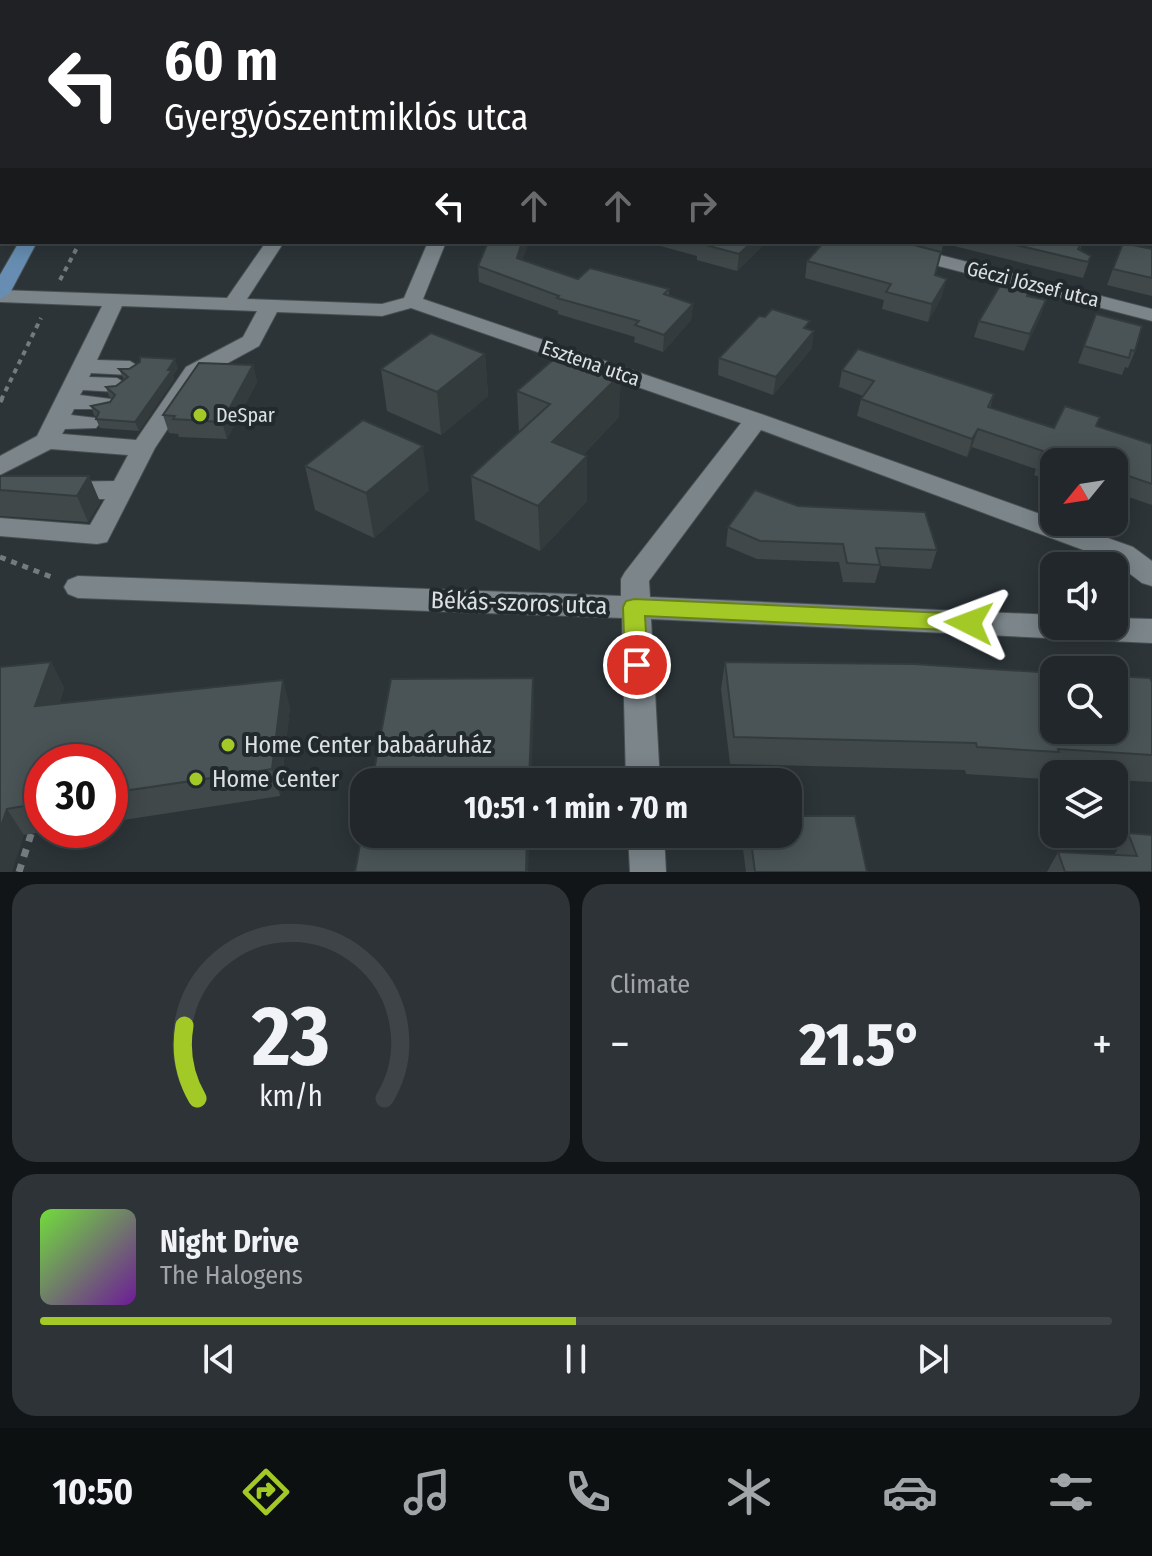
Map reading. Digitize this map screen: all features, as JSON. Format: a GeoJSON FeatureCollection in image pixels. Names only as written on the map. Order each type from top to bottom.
{"type":"FeatureCollection","features":[{"type":"Feature","properties":{"kind":"main road"},"geometry":{"type":"LineString","coordinates":[[0,294],[27,244]]}},
{"type":"Feature","properties":{"kind":"street"},"geometry":{"type":"LineString","coordinates":[[233,305],[274,244]]}},
{"type":"Feature","properties":{"kind":"street"},"geometry":{"type":"LineString","coordinates":[[0,294],[382,310],[412,302],[436,244]]}},
{"type":"Feature","properties":{"kind":"street","name":"Géczi József utca"},"geometry":{"type":"LineString","coordinates":[[875,244],[1152,315]]}},
{"type":"Feature","properties":{"kind":"street"},"geometry":{"type":"LineString","coordinates":[[0,467],[66,402],[115,300]]}},
{"type":"Feature","properties":{"kind":"street","name":"Esztena utca"},"geometry":{"type":"LineString","coordinates":[[412,302],[756,420],[1123,554],[1152,576]]}},
{"type":"Feature","properties":{"kind":"street"},"geometry":{"type":"LineString","coordinates":[[2,528],[97,535],[123,490],[164,404],[251,341],[270,306]]}},
{"type":"Feature","properties":{"kind":"street"},"geometry":{"type":"LineString","coordinates":[[66,402],[116,386],[66,402]]}},
{"type":"Feature","properties":{"kind":"street"},"geometry":{"type":"LineString","coordinates":[[66,402],[164,404]]}},
{"type":"Feature","properties":{"kind":"street"},"geometry":{"type":"LineString","coordinates":[[66,402],[88,423]]}},
{"type":"Feature","properties":{"kind":"street"},"geometry":{"type":"LineString","coordinates":[[642,768],[635,579],[756,420]]}},
{"type":"Feature","properties":{"kind":"street"},"geometry":{"type":"LineString","coordinates":[[0,496],[5,490],[123,490]]}},
{"type":"Feature","properties":{"kind":"street"},"geometry":{"type":"LineString","coordinates":[[2,528],[32,490]]}},
{"type":"Feature","properties":{"kind":"street"},"geometry":{"type":"LineString","coordinates":[[35,530],[64,490]]}},
{"type":"Feature","properties":{"kind":"street"},"geometry":{"type":"LineString","coordinates":[[68,533],[96,490]]}},
{"type":"Feature","properties":{"kind":"street","name":"Békás-szoros utca"},"geometry":{"type":"LineString","coordinates":[[78,587],[634,607],[1152,631]]}},
{"type":"Feature","properties":{"kind":"street"},"geometry":{"type":"LineString","coordinates":[[647,848],[648,872]]}},
{"type":"Feature","properties":{"kind":"path"},"geometry":{"type":"LineString","coordinates":[[0,402],[79,244]]}},
{"type":"Feature","properties":{"kind":"path"},"geometry":{"type":"LineString","coordinates":[[0,557],[78,587]]}},
{"type":"Feature","properties":{"kind":"path"},"geometry":{"type":"LineString","coordinates":[[266,784],[297,780]]}},
{"type":"Feature","properties":{"kind":"path"},"geometry":{"type":"LineString","coordinates":[[19,872],[27,848]]}},
{"type":"Feature","properties":{"kind":"building"},"geometry":{"type":"Polygon","coordinates":[[[487,244],[521,244],[517,258],[578,279],[590,268],[669,289],[664,294],[693,304],[664,335],[635,325],[639,321],[557,298],[559,296],[478,266],[487,244]]]}},
{"type":"Feature","properties":{"kind":"building"},"geometry":{"type":"Polygon","coordinates":[[[702,244],[750,244],[739,254],[702,244]]]}},
{"type":"Feature","properties":{"kind":"building"},"geometry":{"type":"Polygon","coordinates":[[[822,244],[910,244],[941,252],[935,275],[947,279],[932,304],[886,292],[891,284],[807,261],[822,244]]]}},
{"type":"Feature","properties":{"kind":"building"},"geometry":{"type":"Polygon","coordinates":[[[1012,244],[1081,244],[1078,249],[1091,256],[1088,262],[1012,244]]]}},
{"type":"Feature","properties":{"kind":"building"},"geometry":{"type":"Polygon","coordinates":[[[1123,244],[1152,249],[1152,278],[1113,269],[1123,244]]]}},
{"type":"Feature","properties":{"kind":"building"},"geometry":{"type":"Polygon","coordinates":[[[1001,284],[1029,291],[1027,296],[1046,300],[1030,334],[979,321],[1001,284]]]}},
{"type":"Feature","properties":{"kind":"building"},"geometry":{"type":"Polygon","coordinates":[[[772,309],[810,321],[804,328],[814,331],[776,377],[719,358],[759,316],[765,317],[772,309]]]}},
{"type":"Feature","properties":{"kind":"building"},"geometry":{"type":"Polygon","coordinates":[[[1096,314],[1142,326],[1135,351],[1131,350],[1129,358],[1084,346],[1096,314]]]}},
{"type":"Feature","properties":{"kind":"building"},"geometry":{"type":"Polygon","coordinates":[[[431,333],[485,354],[437,392],[381,369],[431,333]]]}},
{"type":"Feature","properties":{"kind":"building"},"geometry":{"type":"Polygon","coordinates":[[[858,349],[994,394],[988,407],[1054,428],[1065,406],[1100,417],[1096,426],[1152,444],[1152,484],[1128,476],[1128,448],[1040,450],[978,429],[972,439],[861,399],[874,381],[842,370],[858,349]]]}},
{"type":"Feature","properties":{"kind":"building"},"geometry":{"type":"Polygon","coordinates":[[[561,353],[621,374],[552,442],[587,456],[538,506],[471,476],[550,404],[517,391],[561,353]]]}},
{"type":"Feature","properties":{"kind":"building"},"geometry":{"type":"Polygon","coordinates":[[[140,357],[175,359],[168,370],[172,370],[135,422],[96,419],[99,412],[91,406],[110,402],[115,395],[106,387],[116,386],[128,377],[119,369],[129,369],[140,362],[140,357]]]}},
{"type":"Feature","properties":{"kind":"building"},"geometry":{"type":"Polygon","coordinates":[[[199,363],[253,365],[222,422],[173,419],[175,416],[163,415],[199,363]]]}},
{"type":"Feature","properties":{"kind":"building"},"geometry":{"type":"Polygon","coordinates":[[[363,420],[423,446],[366,493],[305,466],[363,420]]]}},
{"type":"Feature","properties":{"kind":"building"},"geometry":{"type":"Polygon","coordinates":[[[0,476],[89,476],[77,496],[0,490],[0,476]]]}},
{"type":"Feature","properties":{"kind":"building"},"geometry":{"type":"Polygon","coordinates":[[[755,490],[798,506],[925,512],[937,550],[876,548],[880,565],[847,563],[843,544],[760,541],[728,527],[755,490]]]}},
{"type":"Feature","properties":{"kind":"building"},"geometry":{"type":"Polygon","coordinates":[[[51,662],[35,706],[283,680],[272,769],[128,790],[128,744],[24,744],[24,806],[7,809],[0,829],[0,667],[51,662]]]}},
{"type":"Feature","properties":{"kind":"building"},"geometry":{"type":"Polygon","coordinates":[[[725,662],[914,664],[1040,672],[1040,744],[1128,744],[1128,677],[1150,678],[1152,682],[1152,755],[977,747],[976,743],[734,737],[725,662]]]}},
{"type":"Feature","properties":{"kind":"building","name":"Home Center"},"geometry":{"type":"Polygon","coordinates":[[[533,678],[530,768],[375,768],[391,679],[533,678]]]}},
{"type":"Feature","properties":{"kind":"building"},"geometry":{"type":"Polygon","coordinates":[[[802,816],[855,816],[867,872],[755,872],[752,848],[802,848],[802,816]]]}},
{"type":"Feature","properties":{"kind":"building"},"geometry":{"type":"Polygon","coordinates":[[[1128,833],[1152,835],[1152,872],[1065,872],[1058,852],[1137,856],[1128,833]]]}},
{"type":"Feature","properties":{"kind":"building","name":"Home Center"},"geometry":{"type":"Polygon","coordinates":[[[359,848],[527,848],[526,872],[355,872],[359,848]]]}},
{"type":"Feature","properties":{"kind":"place","name":"DeSpar"},"geometry":{"type":"Point","coordinates":[200,415]}},
{"type":"Feature","properties":{"kind":"place","name":"Home Center babaáruház"},"geometry":{"type":"Point","coordinates":[228,745]}},
{"type":"Feature","properties":{"kind":"place","name":"Home Center"},"geometry":{"type":"Point","coordinates":[196,779]}},
{"type":"Feature","properties":{"kind":"route"},"geometry":{"type":"LineString","coordinates":[[637,665],[634,607],[969,623]]}}]}
